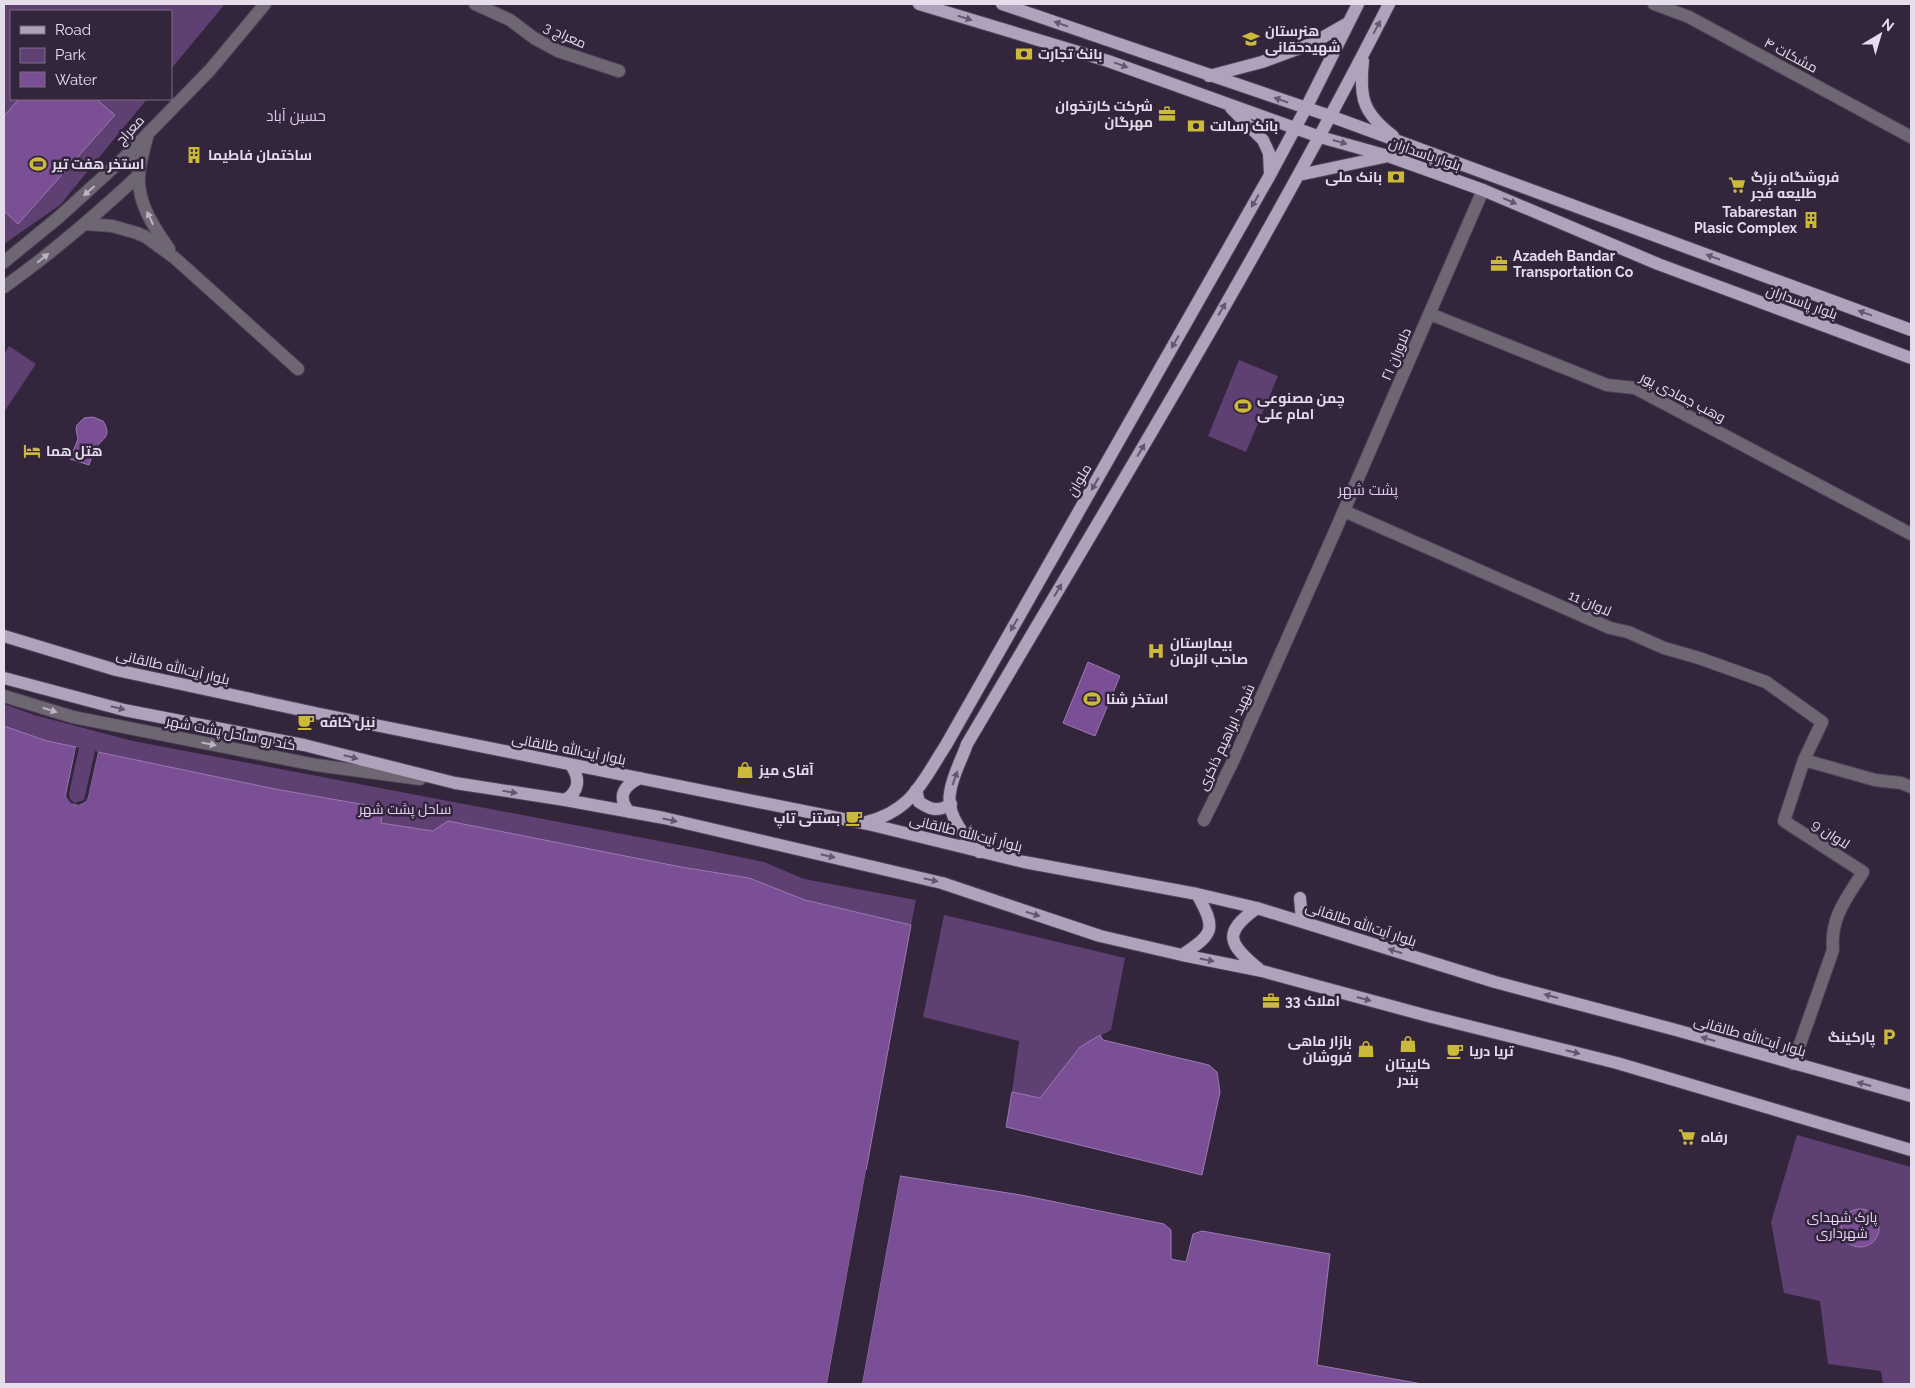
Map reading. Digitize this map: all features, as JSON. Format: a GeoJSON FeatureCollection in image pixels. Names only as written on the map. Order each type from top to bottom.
{"type":"FeatureCollection","features":[{"type":"Feature","properties":{"kind":"main road","name":"بلوار پاسداران"},"geometry":{"type":"LineString","coordinates":[[919,4],[1108,61],[1320,137],[1388,156],[1483,190],[1658,264],[1911,358]]}},
{"type":"Feature","properties":{"kind":"main road","name":"بلوار پاسداران"},"geometry":{"type":"LineString","coordinates":[[1002,4],[1330,116],[1911,330]]}},
{"type":"Feature","properties":{"kind":"main road","name":"ملوان"},"geometry":{"type":"LineString","coordinates":[[864,823],[882,818],[908,801],[946,745],[1270,175],[1296,128],[1358,4]]}},
{"type":"Feature","properties":{"kind":"main road"},"geometry":{"type":"LineString","coordinates":[[978,852],[958,828],[949,794],[967,744],[1134,462],[1299,175],[1389,4]]}},
{"type":"Feature","properties":{"kind":"main road"},"geometry":{"type":"LineString","coordinates":[[1209,76],[1262,62],[1311,44],[1348,23]]}},
{"type":"Feature","properties":{"kind":"main road"},"geometry":{"type":"LineString","coordinates":[[1364,52],[1361,93],[1370,114],[1381,127],[1401,142]]}},
{"type":"Feature","properties":{"kind":"main road"},"geometry":{"type":"LineString","coordinates":[[1225,103],[1247,122],[1263,140],[1268,154],[1270,175]]}},
{"type":"Feature","properties":{"kind":"main road"},"geometry":{"type":"LineString","coordinates":[[1299,175],[1388,156]]}},
{"type":"Feature","properties":{"kind":"main road","name":"بلوار آیت‌الله طالقانی"},"geometry":{"type":"LineString","coordinates":[[4,636],[116,670],[354,722],[864,823],[1024,862],[1197,894],[1257,908],[1495,982],[1676,1030],[1911,1096]]}},
{"type":"Feature","properties":{"kind":"main road"},"geometry":{"type":"LineString","coordinates":[[4,678],[124,710],[304,745],[455,783],[664,818],[942,883],[1100,936],[1262,971],[1428,1016],[1617,1063],[1911,1150]]}},
{"type":"Feature","properties":{"kind":"main road"},"geometry":{"type":"LineString","coordinates":[[565,800],[576,790],[578,780],[571,765]]}},
{"type":"Feature","properties":{"kind":"main road"},"geometry":{"type":"LineString","coordinates":[[629,812],[623,804],[622,795],[631,782],[640,778]]}},
{"type":"Feature","properties":{"kind":"main road"},"geometry":{"type":"LineString","coordinates":[[916,790],[919,802],[930,809],[941,810],[951,804]]}},
{"type":"Feature","properties":{"kind":"main road"},"geometry":{"type":"LineString","coordinates":[[1182,955],[1203,941],[1210,928],[1209,915],[1197,894]]}},
{"type":"Feature","properties":{"kind":"main road"},"geometry":{"type":"LineString","coordinates":[[1300,898],[1302,921]]}},
{"type":"Feature","properties":{"kind":"main road"},"geometry":{"type":"LineString","coordinates":[[1257,908],[1241,919],[1234,928],[1233,940],[1240,953],[1262,971]]}},
{"type":"Feature","properties":{"kind":"street","name":"معراج"},"geometry":{"type":"LineString","coordinates":[[4,262],[59,218],[125,157],[210,70],[265,4]]}},
{"type":"Feature","properties":{"kind":"street","name":"معراج 3"},"geometry":{"type":"LineString","coordinates":[[475,4],[510,20],[534,38],[558,51],[619,72]]}},
{"type":"Feature","properties":{"kind":"street","name":"مشکات ۴"},"geometry":{"type":"LineString","coordinates":[[1654,4],[1689,17],[1911,137]]}},
{"type":"Feature","properties":{"kind":"street"},"geometry":{"type":"LineString","coordinates":[[4,288],[85,224],[139,175],[148,133]]}},
{"type":"Feature","properties":{"kind":"street"},"geometry":{"type":"LineString","coordinates":[[125,157],[137,166],[140,191],[148,214],[176,259]]}},
{"type":"Feature","properties":{"kind":"street","name":"دلاوران ۲۱"},"geometry":{"type":"LineString","coordinates":[[1336,529],[1483,190]]}},
{"type":"Feature","properties":{"kind":"street"},"geometry":{"type":"LineString","coordinates":[[59,218],[72,234]]}},
{"type":"Feature","properties":{"kind":"street"},"geometry":{"type":"LineString","coordinates":[[85,224],[112,226],[146,237],[176,259],[298,369]]}},
{"type":"Feature","properties":{"kind":"street","name":"وهب جمادی پور"},"geometry":{"type":"LineString","coordinates":[[1430,314],[1607,385],[1635,388],[1911,534]]}},
{"type":"Feature","properties":{"kind":"street","name":"لاوان 11"},"geometry":{"type":"LineString","coordinates":[[1344,511],[1610,628],[1628,632],[1664,648],[1766,682],[1822,722],[1804,760]]}},
{"type":"Feature","properties":{"kind":"street","name":"شهید ابراهیم ذاکری"},"geometry":{"type":"LineString","coordinates":[[1204,820],[1233,761],[1336,529]]}},
{"type":"Feature","properties":{"kind":"street","name":"کند رو ساحل پشت شهر"},"geometry":{"type":"LineString","coordinates":[[4,696],[73,716],[316,765],[455,783]]}},
{"type":"Feature","properties":{"kind":"street"},"geometry":{"type":"LineString","coordinates":[[1804,760],[1875,780],[1901,783],[1911,787]]}},
{"type":"Feature","properties":{"kind":"street","name":"لاوان 9"},"geometry":{"type":"LineString","coordinates":[[1794,1064],[1834,950],[1832,935],[1838,912],[1863,872],[1784,821],[1804,760]]}},
{"type":"Feature","properties":{"kind":"green space"},"geometry":{"type":"Polygon","coordinates":[[[4,4],[224,5],[172,68],[172,10],[10,10],[10,100],[146,100],[60,205],[4,244],[4,4]]]}},
{"type":"Feature","properties":{"kind":"green space"},"geometry":{"type":"Polygon","coordinates":[[[9,346],[36,364],[4,412],[4,354],[9,346]]]}},
{"type":"Feature","properties":{"kind":"green space","name":"چمن مصنوعی امام علی"},"geometry":{"type":"Polygon","coordinates":[[[1239,360],[1278,376],[1246,452],[1208,436],[1239,360]]]}},
{"type":"Feature","properties":{"kind":"green space","name":"ساحل پشت شهر"},"geometry":{"type":"Polygon","coordinates":[[[4,704],[34,715],[133,741],[764,862],[804,879],[916,900],[911,925],[805,900],[749,878],[381,823],[383,808],[275,789],[98,752],[86,801],[75,805],[66,797],[76,747],[47,741],[4,726],[4,704]]]}},
{"type":"Feature","properties":{"kind":"green space"},"geometry":{"type":"Polygon","coordinates":[[[944,915],[1125,958],[1111,1030],[1080,1047],[1040,1098],[1012,1092],[1019,1041],[923,1017],[944,915]]]}},
{"type":"Feature","properties":{"kind":"green space","name":"پارک شهدای شهرداری"},"geometry":{"type":"Polygon","coordinates":[[[1797,1135],[1911,1167],[1911,1384],[1883,1384],[1881,1371],[1828,1364],[1820,1301],[1784,1293],[1771,1222],[1797,1135]]]}},
{"type":"Feature","properties":{"kind":"water","name":"استخر هفت تیر"},"geometry":{"type":"Polygon","coordinates":[[[18,100],[97,100],[115,115],[18,224],[4,211],[4,116],[18,100]]]}},
{"type":"Feature","properties":{"kind":"water"},"geometry":{"type":"Polygon","coordinates":[[[93,417],[103,421],[107,434],[95,449],[89,465],[70,459],[78,439],[77,425],[84,418],[93,417]]]}},
{"type":"Feature","properties":{"kind":"water","name":"استخر شنا"},"geometry":{"type":"Polygon","coordinates":[[[1088,662],[1120,676],[1095,736],[1063,723],[1088,662]]]}},
{"type":"Feature","properties":{"kind":"water"},"geometry":{"type":"Polygon","coordinates":[[[4,726],[47,741],[76,747],[66,792],[66,797],[75,805],[83,804],[88,797],[98,752],[275,789],[383,808],[381,823],[433,831],[448,821],[681,867],[749,878],[805,900],[911,925],[827,1384],[4,1384],[4,726]]]}},
{"type":"Feature","properties":{"kind":"water"},"geometry":{"type":"Polygon","coordinates":[[[1100,1035],[1103,1040],[1209,1065],[1217,1072],[1220,1092],[1202,1175],[1006,1127],[1012,1092],[1040,1098],[1080,1047],[1100,1035]]]}},
{"type":"Feature","properties":{"kind":"water"},"geometry":{"type":"Polygon","coordinates":[[[900,1176],[1021,1195],[1164,1224],[1171,1230],[1171,1259],[1186,1262],[1193,1234],[1202,1231],[1330,1254],[1317,1365],[1422,1384],[862,1384],[900,1176]]]}},
{"type":"Feature","properties":{"kind":"water"},"geometry":{"type":"Polygon","coordinates":[[[1860,1209],[1873,1215],[1879,1228],[1873,1241],[1860,1247],[1847,1241],[1841,1228],[1847,1215],[1860,1209]]]}},
{"type":"Feature","properties":{"kind":"pier"},"geometry":{"type":"Polygon","coordinates":[[[76,747],[79,748],[69,793],[70,799],[75,803],[84,800],[95,751],[98,752],[88,797],[86,801],[79,805],[71,803],[66,797],[76,747]]]}},
{"type":"Feature","properties":{"kind":"pier"},"geometry":{"type":"Polygon","coordinates":[[[866,1170],[869,1170],[830,1384],[827,1384],[866,1170]]]}},
{"type":"Feature","properties":{"kind":"pier"},"geometry":{"type":"Polygon","coordinates":[[[898,1176],[900,1176],[862,1384],[859,1384],[898,1176]]]}},
{"type":"Feature","properties":{"kind":"place","name":"هنرستان شهیدحقانی"},"geometry":{"type":"Point","coordinates":[1251,39]}},
{"type":"Feature","properties":{"kind":"place","name":"بانک تجارت"},"geometry":{"type":"Point","coordinates":[1024,54]}},
{"type":"Feature","properties":{"kind":"place","name":"شرکت کارتخوان مهرگان"},"geometry":{"type":"Point","coordinates":[1167,114]}},
{"type":"Feature","properties":{"kind":"place","name":"بانک رسالت"},"geometry":{"type":"Point","coordinates":[1196,126]}},
{"type":"Feature","properties":{"kind":"place","name":"ساختمان فاطیما"},"geometry":{"type":"Point","coordinates":[194,155]}},
{"type":"Feature","properties":{"kind":"place","name":"استخر هفت تیر"},"geometry":{"type":"Point","coordinates":[38,164]}},
{"type":"Feature","properties":{"kind":"place","name":"بانک ملی"},"geometry":{"type":"Point","coordinates":[1396,177]}},
{"type":"Feature","properties":{"kind":"place","name":"فروشگاه بزرگ طلیعه فجر"},"geometry":{"type":"Point","coordinates":[1737,185]}},
{"type":"Feature","properties":{"kind":"place","name":"Tabarestan Plasic Complex"},"geometry":{"type":"Point","coordinates":[1811,220]}},
{"type":"Feature","properties":{"kind":"place","name":"Azadeh Bandar Transportation Co"},"geometry":{"type":"Point","coordinates":[1499,264]}},
{"type":"Feature","properties":{"kind":"place","name":"چمن مصنوعی امام علی"},"geometry":{"type":"Point","coordinates":[1243,406]}},
{"type":"Feature","properties":{"kind":"place","name":"هتل هما"},"geometry":{"type":"Point","coordinates":[32,451]}},
{"type":"Feature","properties":{"kind":"place","name":"بیمارستان صاحب الزمان"},"geometry":{"type":"Point","coordinates":[1156,651]}},
{"type":"Feature","properties":{"kind":"place","name":"استخر شنا"},"geometry":{"type":"Point","coordinates":[1092,699]}},
{"type":"Feature","properties":{"kind":"place","name":"نیل کافه"},"geometry":{"type":"Point","coordinates":[306,722]}},
{"type":"Feature","properties":{"kind":"place","name":"آقای میز"},"geometry":{"type":"Point","coordinates":[745,770]}},
{"type":"Feature","properties":{"kind":"place","name":"بستنی تاپ"},"geometry":{"type":"Point","coordinates":[854,818]}},
{"type":"Feature","properties":{"kind":"place","name":"املاک 33"},"geometry":{"type":"Point","coordinates":[1271,1001]}},
{"type":"Feature","properties":{"kind":"place","name":"پارکینگ"},"geometry":{"type":"Point","coordinates":[1889,1037]}},
{"type":"Feature","properties":{"kind":"place","name":"کاپیتان بندر"},"geometry":{"type":"Point","coordinates":[1408,1044]}},
{"type":"Feature","properties":{"kind":"place","name":"بازار ماهی فروشان"},"geometry":{"type":"Point","coordinates":[1366,1049]}},
{"type":"Feature","properties":{"kind":"place","name":"تریا دریا"},"geometry":{"type":"Point","coordinates":[1455,1051]}},
{"type":"Feature","properties":{"kind":"place","name":"رفاه"},"geometry":{"type":"Point","coordinates":[1687,1137]}},
{"type":"Feature","properties":{"kind":"district","name":"حسین آباد"},"geometry":{"type":"Point","coordinates":[296,116]}},
{"type":"Feature","properties":{"kind":"district","name":"پشت شهر"},"geometry":{"type":"Point","coordinates":[1368,490]}}]}
